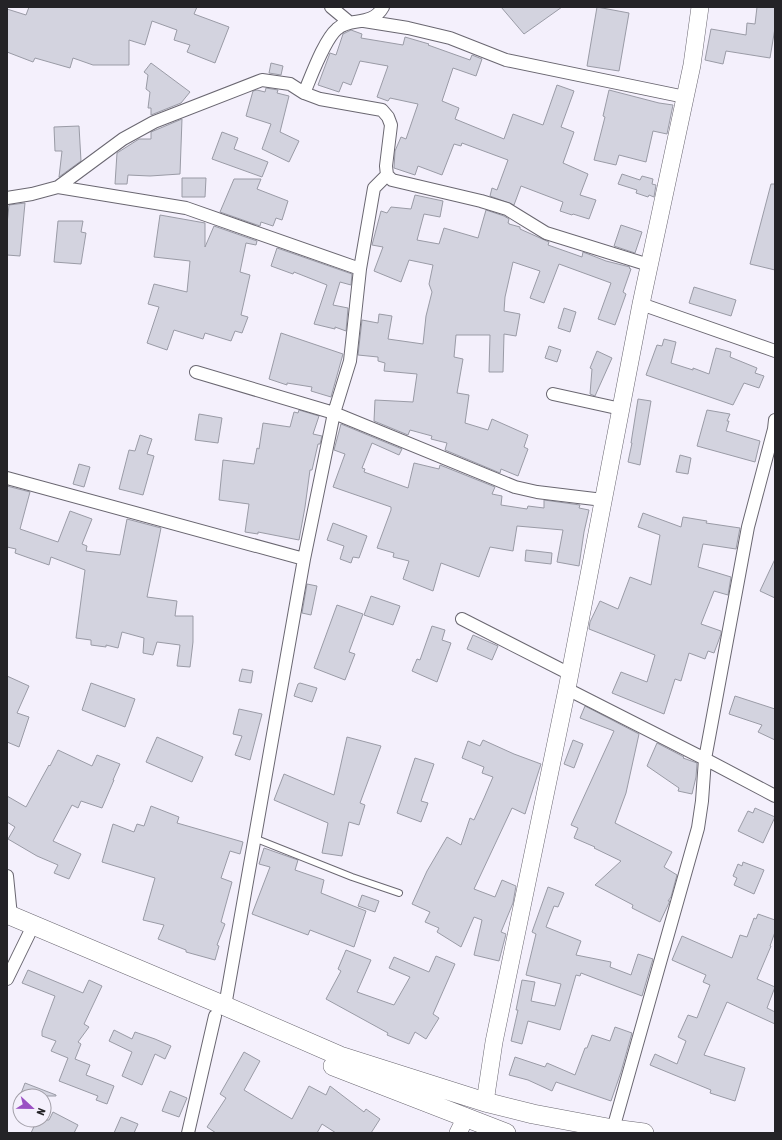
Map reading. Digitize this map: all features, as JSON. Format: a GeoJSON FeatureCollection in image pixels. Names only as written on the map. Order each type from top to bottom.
{"type":"FeatureCollection","features":[{"type":"Feature","properties":{"kind":"main road"},"geometry":{"type":"LineString","coordinates":[[8,918],[29,934],[220,1011],[340,1056],[484,1102],[533,1114],[613,1129],[644,1133]]}},
{"type":"Feature","properties":{"kind":"main road"},"geometry":{"type":"LineString","coordinates":[[8,918],[220,1011],[332,1066],[462,1125],[506,1133]]}},
{"type":"Feature","properties":{"kind":"street"},"geometry":{"type":"LineString","coordinates":[[331,7],[349,22]]}},
{"type":"Feature","properties":{"kind":"street"},"geometry":{"type":"LineString","coordinates":[[364,21],[380,12],[383,7]]}},
{"type":"Feature","properties":{"kind":"street"},"geometry":{"type":"LineString","coordinates":[[484,1102],[494,1042],[569,681],[641,304],[692,65],[700,7]]}},
{"type":"Feature","properties":{"kind":"street"},"geometry":{"type":"LineString","coordinates":[[304,93],[324,48],[336,29],[349,22],[364,21],[408,28],[450,38],[506,60],[685,97]]}},
{"type":"Feature","properties":{"kind":"street"},"geometry":{"type":"LineString","coordinates":[[7,198],[32,194],[58,187],[123,139],[154,122],[262,80],[290,84],[304,93],[320,99],[382,110],[388,117],[391,125],[386,166],[387,176],[392,180],[506,209],[546,233],[650,265]]}},
{"type":"Feature","properties":{"kind":"street"},"geometry":{"type":"LineString","coordinates":[[188,1133],[220,1011],[254,838],[304,559],[334,413],[350,361],[360,269],[374,188],[387,176]]}},
{"type":"Feature","properties":{"kind":"street"},"geometry":{"type":"LineString","coordinates":[[58,187],[186,208],[360,269]]}},
{"type":"Feature","properties":{"kind":"street"},"geometry":{"type":"LineString","coordinates":[[641,304],[775,351]]}},
{"type":"Feature","properties":{"kind":"street"},"geometry":{"type":"LineString","coordinates":[[196,372],[334,413],[515,487],[537,492],[603,500]]}},
{"type":"Feature","properties":{"kind":"street"},"geometry":{"type":"LineString","coordinates":[[553,394],[621,409]]}},
{"type":"Feature","properties":{"kind":"street"},"geometry":{"type":"LineString","coordinates":[[613,1129],[698,828],[702,801],[705,759],[748,527],[774,429],[775,420]]}},
{"type":"Feature","properties":{"kind":"street"},"geometry":{"type":"LineString","coordinates":[[7,478],[304,559]]}},
{"type":"Feature","properties":{"kind":"street"},"geometry":{"type":"LineString","coordinates":[[462,619],[705,759],[775,796]]}},
{"type":"Feature","properties":{"kind":"street"},"geometry":{"type":"LineString","coordinates":[[7,876],[8,918]]}},
{"type":"Feature","properties":{"kind":"street"},"geometry":{"type":"LineString","coordinates":[[7,979],[29,934]]}},
{"type":"Feature","properties":{"kind":"lane"},"geometry":{"type":"LineString","coordinates":[[254,838],[352,877],[399,893]]}},
{"type":"Feature","properties":{"kind":"building"},"geometry":{"type":"Polygon","coordinates":[[[29,7],[197,7],[194,14],[229,27],[215,63],[187,52],[190,45],[174,40],[177,30],[152,21],[145,45],[129,40],[129,65],[93,65],[73,58],[70,68],[35,58],[33,62],[7,52],[7,9],[26,15],[29,7]]]}},
{"type":"Feature","properties":{"kind":"building"},"geometry":{"type":"Polygon","coordinates":[[[501,7],[562,7],[524,34],[501,7]]]}},
{"type":"Feature","properties":{"kind":"building"},"geometry":{"type":"Polygon","coordinates":[[[597,7],[629,13],[619,71],[587,66],[597,7]]]}},
{"type":"Feature","properties":{"kind":"building"},"geometry":{"type":"Polygon","coordinates":[[[757,7],[775,7],[775,28],[770,58],[726,51],[723,64],[705,60],[711,29],[746,35],[747,23],[755,24],[757,7]]]}},
{"type":"Feature","properties":{"kind":"building"},"geometry":{"type":"Polygon","coordinates":[[[351,30],[362,34],[361,38],[403,45],[405,37],[429,44],[428,45],[470,60],[472,55],[482,59],[476,76],[453,68],[442,101],[459,108],[455,119],[504,139],[513,114],[543,125],[557,85],[574,91],[561,127],[574,132],[563,163],[588,174],[580,195],[596,200],[589,219],[560,211],[563,202],[521,186],[514,205],[490,196],[492,188],[497,190],[508,160],[462,143],[461,146],[454,144],[442,175],[418,166],[415,175],[394,168],[395,151],[401,137],[406,139],[418,104],[390,98],[388,101],[377,97],[388,66],[360,61],[351,85],[343,82],[339,92],[318,85],[330,53],[336,55],[343,34],[351,30]]]}},
{"type":"Feature","properties":{"kind":"building"},"geometry":{"type":"Polygon","coordinates":[[[151,63],[190,92],[181,103],[151,115],[151,108],[148,108],[150,92],[146,89],[148,75],[144,72],[151,63]]]}},
{"type":"Feature","properties":{"kind":"building"},"geometry":{"type":"Polygon","coordinates":[[[271,63],[283,66],[281,75],[269,73],[271,63]]]}},
{"type":"Feature","properties":{"kind":"building"},"geometry":{"type":"Polygon","coordinates":[[[266,88],[278,90],[277,93],[289,96],[280,132],[299,141],[289,162],[262,149],[271,124],[246,116],[253,91],[257,90],[265,92],[266,88]]]}},
{"type":"Feature","properties":{"kind":"building"},"geometry":{"type":"Polygon","coordinates":[[[609,90],[659,103],[673,105],[667,134],[653,131],[646,162],[619,155],[616,165],[594,160],[605,117],[603,116],[609,90]]]}},
{"type":"Feature","properties":{"kind":"building"},"geometry":{"type":"Polygon","coordinates":[[[182,119],[180,174],[150,176],[128,175],[127,184],[115,184],[117,153],[139,139],[151,139],[151,132],[182,119]]]}},
{"type":"Feature","properties":{"kind":"building"},"geometry":{"type":"Polygon","coordinates":[[[79,126],[81,161],[59,177],[62,151],[55,151],[54,127],[79,126]]]}},
{"type":"Feature","properties":{"kind":"building"},"geometry":{"type":"Polygon","coordinates":[[[222,132],[238,138],[234,149],[268,162],[262,177],[212,159],[222,132]]]}},
{"type":"Feature","properties":{"kind":"building"},"geometry":{"type":"Polygon","coordinates":[[[622,174],[640,180],[642,176],[653,179],[652,184],[656,185],[654,197],[649,195],[648,197],[636,193],[637,190],[618,184],[622,174]]]}},
{"type":"Feature","properties":{"kind":"building"},"geometry":{"type":"Polygon","coordinates":[[[182,178],[206,178],[205,197],[182,197],[182,178]]]}},
{"type":"Feature","properties":{"kind":"building"},"geometry":{"type":"Polygon","coordinates":[[[234,179],[261,179],[257,189],[288,201],[282,220],[276,218],[273,226],[261,222],[260,226],[220,212],[234,179]]]}},
{"type":"Feature","properties":{"kind":"building"},"geometry":{"type":"Polygon","coordinates":[[[771,184],[775,184],[775,270],[750,264],[771,184]]]}},
{"type":"Feature","properties":{"kind":"building"},"geometry":{"type":"Polygon","coordinates":[[[415,195],[443,201],[440,217],[424,214],[417,240],[439,244],[444,228],[478,238],[486,210],[504,216],[509,219],[509,224],[520,227],[520,229],[549,242],[548,245],[582,257],[583,252],[606,261],[630,267],[629,268],[631,269],[623,292],[626,294],[615,325],[598,319],[611,283],[559,264],[544,303],[530,298],[540,271],[513,262],[505,297],[504,311],[520,314],[516,336],[504,334],[503,372],[489,372],[490,335],[456,335],[454,357],[463,359],[457,393],[469,395],[465,423],[488,430],[492,419],[528,435],[524,447],[528,449],[518,476],[501,469],[500,473],[445,450],[447,443],[431,439],[432,436],[410,430],[408,435],[374,421],[375,400],[413,402],[417,374],[384,371],[385,363],[378,361],[378,357],[358,355],[362,320],[378,323],[379,314],[392,316],[388,339],[423,344],[426,316],[432,292],[429,284],[433,265],[409,260],[401,282],[374,271],[383,247],[372,245],[381,211],[387,213],[391,207],[411,209],[415,195]]]}},
{"type":"Feature","properties":{"kind":"building"},"geometry":{"type":"Polygon","coordinates":[[[25,203],[20,256],[7,255],[7,224],[9,205],[25,203]]]}},
{"type":"Feature","properties":{"kind":"building"},"geometry":{"type":"Polygon","coordinates":[[[160,215],[205,223],[205,247],[214,226],[257,241],[256,245],[246,243],[240,272],[250,275],[241,315],[248,317],[242,333],[235,331],[231,341],[205,333],[203,339],[174,330],[167,350],[147,343],[159,307],[148,304],[154,284],[187,292],[190,261],[154,257],[160,215]]]}},
{"type":"Feature","properties":{"kind":"building"},"geometry":{"type":"Polygon","coordinates":[[[58,221],[83,221],[81,232],[86,233],[81,264],[54,262],[58,221]]]}},
{"type":"Feature","properties":{"kind":"building"},"geometry":{"type":"Polygon","coordinates":[[[621,225],[642,232],[635,253],[614,246],[621,225]]]}},
{"type":"Feature","properties":{"kind":"building"},"geometry":{"type":"Polygon","coordinates":[[[277,248],[352,274],[351,285],[340,282],[333,305],[348,308],[346,331],[335,327],[335,329],[314,324],[327,285],[294,272],[293,274],[271,266],[277,248]]]}},
{"type":"Feature","properties":{"kind":"building"},"geometry":{"type":"Polygon","coordinates":[[[694,287],[736,300],[731,316],[689,303],[694,287]]]}},
{"type":"Feature","properties":{"kind":"building"},"geometry":{"type":"Polygon","coordinates":[[[564,308],[576,312],[570,332],[558,328],[564,308]]]}},
{"type":"Feature","properties":{"kind":"building"},"geometry":{"type":"Polygon","coordinates":[[[281,333],[343,354],[331,397],[311,391],[312,387],[287,383],[287,385],[269,379],[281,333]]]}},
{"type":"Feature","properties":{"kind":"building"},"geometry":{"type":"Polygon","coordinates":[[[664,339],[676,342],[671,363],[693,370],[693,368],[709,374],[716,348],[731,352],[730,357],[757,368],[755,373],[764,376],[759,388],[744,383],[733,405],[646,375],[657,345],[662,346],[664,339]]]}},
{"type":"Feature","properties":{"kind":"building"},"geometry":{"type":"Polygon","coordinates":[[[549,346],[561,350],[557,362],[545,358],[549,346]]]}},
{"type":"Feature","properties":{"kind":"building"},"geometry":{"type":"Polygon","coordinates":[[[597,351],[612,358],[595,396],[590,394],[592,369],[590,368],[597,351]]]}},
{"type":"Feature","properties":{"kind":"building"},"geometry":{"type":"Polygon","coordinates":[[[638,399],[651,401],[640,465],[628,462],[638,399]]]}},
{"type":"Feature","properties":{"kind":"building"},"geometry":{"type":"Polygon","coordinates":[[[299,410],[319,416],[313,434],[322,436],[320,444],[318,444],[312,470],[310,470],[299,540],[258,532],[258,534],[245,532],[249,504],[219,500],[223,460],[254,464],[257,448],[259,449],[263,423],[290,427],[294,412],[298,413],[299,410]]]}},
{"type":"Feature","properties":{"kind":"building"},"geometry":{"type":"Polygon","coordinates":[[[707,410],[730,414],[727,421],[729,421],[726,431],[760,441],[755,462],[697,446],[707,410]]]}},
{"type":"Feature","properties":{"kind":"building"},"geometry":{"type":"Polygon","coordinates":[[[199,414],[222,418],[218,443],[195,440],[199,414]]]}},
{"type":"Feature","properties":{"kind":"building"},"geometry":{"type":"Polygon","coordinates":[[[341,424],[402,449],[399,455],[372,443],[362,468],[365,469],[364,472],[408,488],[414,463],[439,469],[440,465],[495,487],[492,494],[502,496],[501,505],[527,509],[528,506],[544,508],[544,500],[580,505],[579,508],[589,510],[579,566],[557,562],[563,530],[517,526],[513,551],[490,547],[479,577],[441,563],[433,591],[403,579],[409,561],[393,557],[394,553],[377,548],[391,507],[333,487],[345,454],[334,450],[341,424]]]}},
{"type":"Feature","properties":{"kind":"building"},"geometry":{"type":"Polygon","coordinates":[[[140,435],[152,439],[147,454],[154,456],[143,495],[119,489],[129,450],[135,451],[140,435]]]}},
{"type":"Feature","properties":{"kind":"building"},"geometry":{"type":"Polygon","coordinates":[[[680,455],[691,458],[688,474],[676,472],[680,455]]]}},
{"type":"Feature","properties":{"kind":"building"},"geometry":{"type":"Polygon","coordinates":[[[79,464],[90,467],[84,487],[73,484],[79,464]]]}},
{"type":"Feature","properties":{"kind":"building"},"geometry":{"type":"Polygon","coordinates":[[[7,486],[30,492],[20,529],[58,542],[70,511],[92,519],[82,544],[87,546],[86,551],[120,555],[127,519],[161,528],[147,597],[177,601],[175,616],[193,616],[193,642],[190,667],[177,666],[180,645],[157,642],[153,655],[143,653],[144,638],[122,632],[118,648],[106,645],[106,647],[91,645],[91,640],[76,638],[85,570],[51,557],[49,565],[15,553],[16,549],[7,547],[7,486]]]}},
{"type":"Feature","properties":{"kind":"building"},"geometry":{"type":"Polygon","coordinates":[[[643,513],[681,527],[683,517],[707,521],[706,523],[740,528],[736,549],[703,544],[698,567],[731,577],[728,595],[714,591],[701,624],[721,631],[721,634],[714,653],[708,651],[705,659],[689,653],[681,681],[675,679],[664,714],[612,693],[621,672],[647,682],[655,655],[589,629],[590,622],[600,601],[618,609],[630,577],[651,585],[660,535],[638,527],[643,513]]]}},
{"type":"Feature","properties":{"kind":"building"},"geometry":{"type":"Polygon","coordinates":[[[333,523],[367,536],[359,558],[353,557],[351,563],[340,559],[344,546],[327,540],[333,523]]]}},
{"type":"Feature","properties":{"kind":"building"},"geometry":{"type":"Polygon","coordinates":[[[526,550],[552,553],[551,564],[525,561],[526,550]]]}},
{"type":"Feature","properties":{"kind":"building"},"geometry":{"type":"Polygon","coordinates":[[[775,559],[775,598],[760,591],[775,559]]]}},
{"type":"Feature","properties":{"kind":"building"},"geometry":{"type":"Polygon","coordinates":[[[307,584],[317,586],[311,615],[302,613],[307,584]]]}},
{"type":"Feature","properties":{"kind":"building"},"geometry":{"type":"Polygon","coordinates":[[[371,596],[400,606],[393,625],[364,615],[371,596]]]}},
{"type":"Feature","properties":{"kind":"building"},"geometry":{"type":"Polygon","coordinates":[[[337,605],[363,614],[349,652],[355,654],[345,680],[314,668],[337,605]]]}},
{"type":"Feature","properties":{"kind":"building"},"geometry":{"type":"Polygon","coordinates":[[[432,626],[445,630],[442,640],[451,643],[437,682],[412,671],[417,659],[420,660],[432,626]]]}},
{"type":"Feature","properties":{"kind":"building"},"geometry":{"type":"Polygon","coordinates":[[[473,635],[498,646],[492,660],[467,649],[473,635]]]}},
{"type":"Feature","properties":{"kind":"building"},"geometry":{"type":"Polygon","coordinates":[[[242,669],[253,671],[251,683],[239,681],[242,669]]]}},
{"type":"Feature","properties":{"kind":"building"},"geometry":{"type":"Polygon","coordinates":[[[7,676],[29,686],[17,713],[29,717],[19,747],[7,742],[7,676]]]}},
{"type":"Feature","properties":{"kind":"building"},"geometry":{"type":"Polygon","coordinates":[[[91,683],[135,699],[125,727],[82,710],[91,683]]]}},
{"type":"Feature","properties":{"kind":"building"},"geometry":{"type":"Polygon","coordinates":[[[300,683],[317,688],[312,702],[294,696],[298,684],[300,683]]]}},
{"type":"Feature","properties":{"kind":"building"},"geometry":{"type":"Polygon","coordinates":[[[735,696],[775,709],[775,740],[758,732],[762,725],[729,714],[735,696]]]}},
{"type":"Feature","properties":{"kind":"building"},"geometry":{"type":"Polygon","coordinates":[[[585,706],[639,734],[626,793],[615,823],[672,852],[664,867],[677,875],[671,897],[668,901],[670,901],[660,922],[632,908],[633,905],[595,885],[621,861],[574,838],[578,828],[571,825],[614,731],[580,718],[585,706]]]}},
{"type":"Feature","properties":{"kind":"building"},"geometry":{"type":"Polygon","coordinates":[[[239,709],[262,714],[250,760],[235,755],[242,736],[233,734],[239,709]]]}},
{"type":"Feature","properties":{"kind":"building"},"geometry":{"type":"Polygon","coordinates":[[[157,737],[203,757],[192,782],[146,762],[157,737]]]}},
{"type":"Feature","properties":{"kind":"building"},"geometry":{"type":"Polygon","coordinates":[[[347,737],[381,746],[360,803],[365,805],[359,825],[349,822],[342,856],[322,853],[328,823],[274,800],[284,774],[334,795],[347,737]]]}},
{"type":"Feature","properties":{"kind":"building"},"geometry":{"type":"Polygon","coordinates":[[[483,740],[541,764],[525,814],[512,808],[474,889],[495,897],[502,880],[516,886],[513,903],[501,932],[506,934],[499,961],[474,955],[482,920],[474,917],[461,947],[437,932],[439,928],[425,922],[430,912],[412,904],[427,871],[447,837],[461,845],[470,818],[474,820],[484,798],[493,777],[482,773],[484,767],[462,758],[468,741],[480,746],[483,740]]]}},
{"type":"Feature","properties":{"kind":"building"},"geometry":{"type":"Polygon","coordinates":[[[573,740],[583,744],[574,768],[564,764],[573,740]]]}},
{"type":"Feature","properties":{"kind":"building"},"geometry":{"type":"Polygon","coordinates":[[[657,743],[684,757],[683,758],[697,763],[696,777],[692,794],[678,791],[679,788],[647,766],[657,743]]]}},
{"type":"Feature","properties":{"kind":"building"},"geometry":{"type":"Polygon","coordinates":[[[58,750],[92,766],[97,755],[120,764],[102,808],[81,801],[78,808],[72,805],[53,841],[81,854],[69,879],[54,873],[58,865],[37,856],[8,839],[15,827],[7,822],[7,796],[26,807],[58,750]]]}},
{"type":"Feature","properties":{"kind":"building"},"geometry":{"type":"Polygon","coordinates":[[[415,758],[434,764],[421,801],[428,803],[421,822],[397,813],[415,758]]]}},
{"type":"Feature","properties":{"kind":"building"},"geometry":{"type":"Polygon","coordinates":[[[151,806],[179,817],[177,823],[243,842],[240,854],[230,851],[221,878],[232,882],[221,922],[225,924],[217,945],[219,946],[215,960],[186,952],[186,950],[158,939],[164,925],[143,920],[155,878],[102,862],[113,824],[134,832],[137,824],[144,826],[151,806]]]}},
{"type":"Feature","properties":{"kind":"building"},"geometry":{"type":"Polygon","coordinates":[[[755,808],[775,817],[763,843],[738,831],[748,811],[753,813],[755,808]]]}},
{"type":"Feature","properties":{"kind":"building"},"geometry":{"type":"Polygon","coordinates":[[[264,848],[298,860],[295,870],[324,880],[321,893],[366,911],[354,947],[310,930],[308,935],[252,914],[270,867],[259,864],[264,848]]]}},
{"type":"Feature","properties":{"kind":"building"},"geometry":{"type":"Polygon","coordinates":[[[743,862],[764,870],[754,894],[734,885],[737,878],[733,876],[738,864],[742,866],[743,862]]]}},
{"type":"Feature","properties":{"kind":"building"},"geometry":{"type":"Polygon","coordinates":[[[548,887],[564,893],[558,907],[554,906],[546,927],[581,941],[576,955],[611,962],[610,967],[631,975],[638,954],[653,959],[642,996],[581,973],[580,976],[576,975],[560,1030],[528,1021],[522,1044],[511,1041],[518,1010],[516,1010],[522,980],[535,982],[531,1001],[555,1006],[561,984],[526,975],[536,934],[532,932],[548,887]]]}},
{"type":"Feature","properties":{"kind":"building"},"geometry":{"type":"Polygon","coordinates":[[[362,895],[379,901],[375,912],[358,906],[362,895]]]}},
{"type":"Feature","properties":{"kind":"building"},"geometry":{"type":"Polygon","coordinates":[[[758,914],[775,920],[775,932],[771,946],[757,979],[775,987],[767,1008],[775,1012],[775,1024],[727,1002],[704,1055],[745,1068],[735,1101],[710,1093],[711,1090],[650,1065],[655,1054],[677,1064],[686,1041],[678,1037],[688,1015],[697,1018],[710,985],[703,982],[706,975],[672,960],[682,936],[732,958],[740,935],[747,937],[754,918],[756,919],[758,914]]]}},
{"type":"Feature","properties":{"kind":"building"},"geometry":{"type":"Polygon","coordinates":[[[346,950],[371,960],[357,992],[394,1005],[410,977],[389,968],[394,957],[429,972],[436,956],[455,964],[433,1014],[439,1018],[426,1039],[415,1032],[409,1044],[387,1035],[388,1033],[326,999],[341,971],[338,969],[346,950]]]}},
{"type":"Feature","properties":{"kind":"building"},"geometry":{"type":"Polygon","coordinates":[[[28,970],[83,993],[89,980],[102,986],[84,1024],[89,1027],[78,1042],[81,1044],[75,1059],[90,1065],[86,1075],[114,1086],[107,1104],[96,1100],[98,1096],[59,1081],[68,1058],[51,1051],[56,1041],[42,1036],[42,1031],[55,996],[22,983],[28,970]]]}},
{"type":"Feature","properties":{"kind":"building"},"geometry":{"type":"Polygon","coordinates":[[[615,1027],[632,1033],[611,1101],[556,1082],[552,1091],[528,1080],[509,1075],[515,1057],[545,1067],[547,1063],[575,1075],[585,1048],[587,1048],[592,1035],[610,1041],[615,1027]]]}},
{"type":"Feature","properties":{"kind":"building"},"geometry":{"type":"Polygon","coordinates":[[[114,1030],[132,1039],[135,1032],[171,1046],[165,1059],[155,1054],[142,1085],[122,1076],[132,1052],[109,1041],[114,1030]]]}},
{"type":"Feature","properties":{"kind":"building"},"geometry":{"type":"Polygon","coordinates":[[[244,1052],[260,1061],[244,1090],[292,1119],[309,1086],[326,1095],[330,1086],[364,1112],[366,1109],[380,1119],[371,1133],[336,1133],[322,1124],[317,1133],[216,1133],[207,1127],[226,1098],[220,1094],[244,1052]]]}},
{"type":"Feature","properties":{"kind":"building"},"geometry":{"type":"Polygon","coordinates":[[[25,1083],[38,1088],[23,1088],[25,1083]]]}},
{"type":"Feature","properties":{"kind":"building"},"geometry":{"type":"Polygon","coordinates":[[[170,1091],[187,1098],[179,1117],[162,1111],[170,1091]]]}},
{"type":"Feature","properties":{"kind":"building"},"geometry":{"type":"Polygon","coordinates":[[[53,1112],[78,1125],[74,1133],[31,1133],[33,1128],[52,1128],[53,1112]]]}},
{"type":"Feature","properties":{"kind":"building"},"geometry":{"type":"Polygon","coordinates":[[[121,1117],[138,1124],[134,1133],[114,1133],[121,1117]]]}}]}
